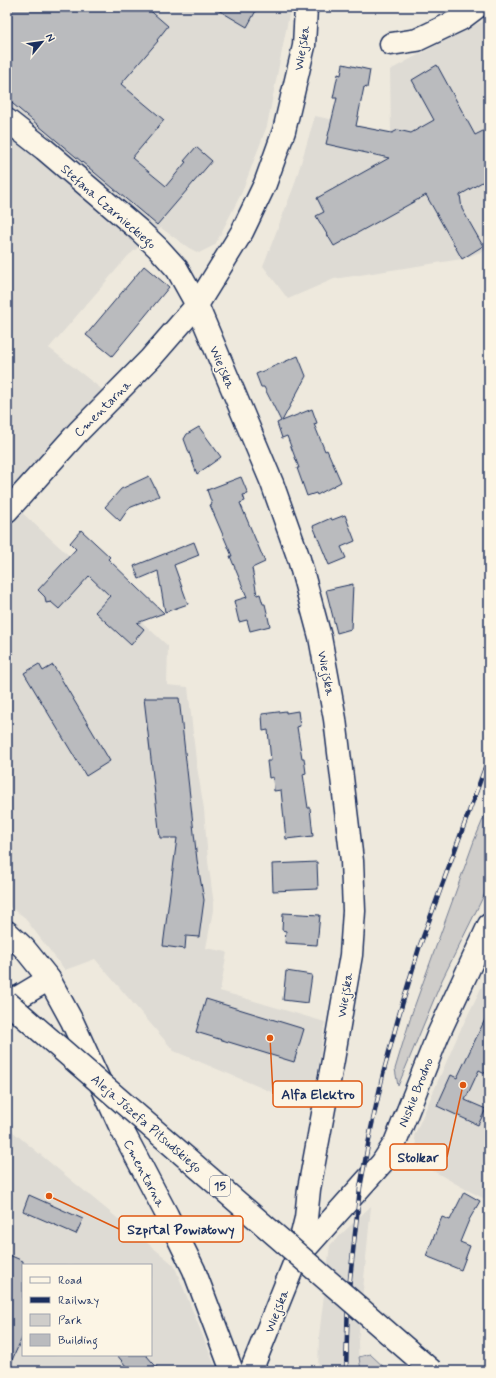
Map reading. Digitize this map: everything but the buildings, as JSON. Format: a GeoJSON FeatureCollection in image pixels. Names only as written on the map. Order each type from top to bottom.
{"type":"FeatureCollection","features":[{"type":"Feature","properties":{"kind":"street","name":"Wiejska"},"geometry":{"type":"LineString","coordinates":[[251,1371],[296,1259],[306,1218],[351,955],[354,911],[352,861],[335,719],[320,637],[299,559],[272,483],[197,305],[242,232],[265,184],[284,131],[304,46],[306,7]]}},
{"type":"Feature","properties":{"kind":"street"},"geometry":{"type":"LineString","coordinates":[[392,44],[417,40],[461,19],[477,7]]}},
{"type":"Feature","properties":{"kind":"street","name":"Stefana Czarnieckiego"},"geometry":{"type":"LineString","coordinates":[[7,120],[44,149],[158,248],[176,269],[197,305]]}},
{"type":"Feature","properties":{"kind":"street","name":"Cmentarna"},"geometry":{"type":"LineString","coordinates":[[7,511],[78,432],[150,359],[197,305]]}},
{"type":"Feature","properties":{"kind":"street","name":"Niskie Brodno"},"geometry":{"type":"LineString","coordinates":[[296,1259],[382,1163],[395,1143],[438,1034],[489,925]]}},
{"type":"Feature","properties":{"kind":"street","name":"Cmentarna"},"geometry":{"type":"LineString","coordinates":[[7,932],[24,948],[49,979],[72,1021],[120,1126],[185,1250],[232,1371]]}},
{"type":"Feature","properties":{"kind":"street"},"geometry":{"type":"LineString","coordinates":[[7,1001],[19,997],[49,979]]}},
{"type":"Feature","properties":{"kind":"street","name":"Aleja Józefa Piłsudskiego"},"geometry":{"type":"LineString","coordinates":[[7,1001],[432,1371]]}},
{"type":"Feature","properties":{"kind":"shaded area"},"geometry":{"type":"Polygon","coordinates":[[[7,7],[286,7],[289,15],[267,126],[242,192],[215,245],[199,253],[189,248],[161,228],[128,256],[49,348],[104,391],[7,494],[7,7]]]}},
{"type":"Feature","properties":{"kind":"shaded area"},"geometry":{"type":"Polygon","coordinates":[[[482,22],[489,26],[489,249],[462,259],[334,279],[288,299],[263,266],[294,186],[315,116],[391,132],[390,70],[482,22]]]}},
{"type":"Feature","properties":{"kind":"shaded area"},"geometry":{"type":"Polygon","coordinates":[[[7,499],[168,646],[167,685],[188,687],[196,761],[204,809],[208,861],[214,905],[206,948],[227,952],[220,991],[325,1022],[312,1109],[174,1051],[95,959],[65,970],[23,916],[7,905],[7,499]]]}},
{"type":"Feature","properties":{"kind":"shaded area"},"geometry":{"type":"Polygon","coordinates":[[[489,972],[489,1201],[423,1165],[414,1136],[459,1033],[489,972]]]}},
{"type":"Feature","properties":{"kind":"shaded area"},"geometry":{"type":"Polygon","coordinates":[[[7,1127],[174,1265],[217,1371],[7,1371],[7,1127]]]}},
{"type":"Feature","properties":{"kind":"shaded area"},"geometry":{"type":"Polygon","coordinates":[[[371,1206],[358,1342],[359,1371],[318,1371],[319,1336],[330,1245],[371,1206]]]}},
{"type":"Feature","properties":{"kind":"green space"},"geometry":{"type":"Polygon","coordinates":[[[489,805],[489,885],[442,980],[398,1086],[395,1069],[412,1013],[474,841],[489,805]]]}},
{"type":"Feature","properties":{"kind":"green space"},"geometry":{"type":"Polygon","coordinates":[[[370,1354],[389,1371],[361,1371],[359,1357],[370,1354]]]}},
{"type":"Feature","properties":{"kind":"railway"},"geometry":{"type":"LineString","coordinates":[[346,1371],[348,1297],[360,1188],[383,1074],[419,948],[489,757]]}},
{"type":"Feature","properties":{"kind":"place","name":"Alfa Elektro"},"geometry":{"type":"Point","coordinates":[270,1038]}},
{"type":"Feature","properties":{"kind":"place","name":"Stolkar"},"geometry":{"type":"Point","coordinates":[463,1085]}},
{"type":"Feature","properties":{"kind":"place","name":"Szpital Powiatowy"},"geometry":{"type":"Point","coordinates":[49,1196]}}]}
